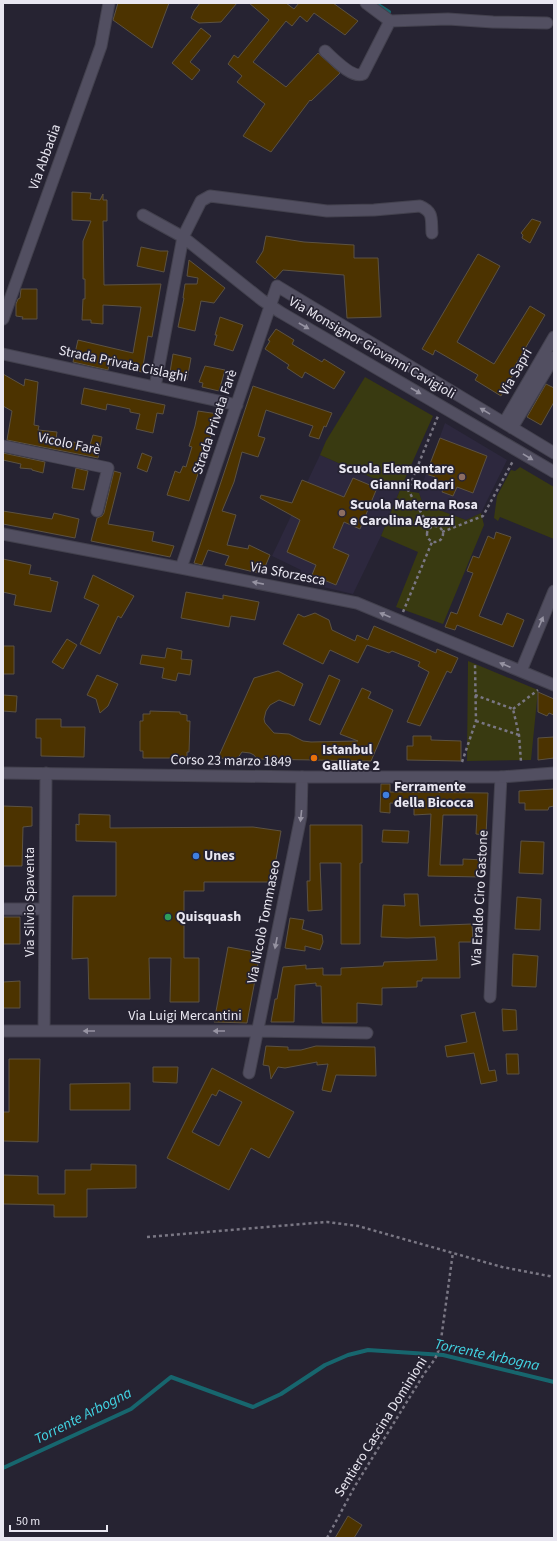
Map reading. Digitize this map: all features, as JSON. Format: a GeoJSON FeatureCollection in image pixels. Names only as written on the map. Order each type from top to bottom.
{"type":"FeatureCollection","features":[{"type":"Feature","properties":{"kind":"street"},"geometry":{"type":"LineString","coordinates":[[366,3],[390,21],[448,19],[547,23]]}},
{"type":"Feature","properties":{"kind":"street","name":"Via Abbadia"},"geometry":{"type":"LineString","coordinates":[[3,319],[101,46],[105,5]]}},
{"type":"Feature","properties":{"kind":"street"},"geometry":{"type":"LineString","coordinates":[[325,51],[347,70],[359,75],[366,70],[390,21]]}},
{"type":"Feature","properties":{"kind":"street"},"geometry":{"type":"LineString","coordinates":[[155,387],[183,238],[201,201],[210,196],[327,211],[374,210],[420,206],[427,209],[431,213],[432,232]]}},
{"type":"Feature","properties":{"kind":"street","name":"Via Monsignor Giovanni Cavigioli"},"geometry":{"type":"LineString","coordinates":[[143,215],[183,238],[270,306],[554,472]]}},
{"type":"Feature","properties":{"kind":"street","name":"Via Monsignor Giovanni Cavigioli"},"geometry":{"type":"LineString","coordinates":[[277,286],[553,451]]}},
{"type":"Feature","properties":{"kind":"street","name":"Strada Privata Farè"},"geometry":{"type":"LineString","coordinates":[[181,568],[277,286]]}},
{"type":"Feature","properties":{"kind":"street","name":"Via Sapri"},"geometry":{"type":"LineString","coordinates":[[508,425],[554,337]]}},
{"type":"Feature","properties":{"kind":"street","name":"Strada Privata Cislaghi"},"geometry":{"type":"LineString","coordinates":[[3,354],[237,404]]}},
{"type":"Feature","properties":{"kind":"street"},"geometry":{"type":"LineString","coordinates":[[508,425],[552,363]]}},
{"type":"Feature","properties":{"kind":"street","name":"Vicolo Farè"},"geometry":{"type":"LineString","coordinates":[[3,446],[108,468],[97,511]]}},
{"type":"Feature","properties":{"kind":"street","name":"Via Sforzesca"},"geometry":{"type":"LineString","coordinates":[[3,534],[357,603],[554,685]]}},
{"type":"Feature","properties":{"kind":"street"},"geometry":{"type":"LineString","coordinates":[[521,671],[554,591]]}},
{"type":"Feature","properties":{"kind":"street","name":"Corso 23 marzo 1849"},"geometry":{"type":"LineString","coordinates":[[3,773],[302,777],[501,777],[554,773]]}},
{"type":"Feature","properties":{"kind":"street","name":"Via Silvio Spaventa"},"geometry":{"type":"LineString","coordinates":[[44,1031],[46,773]]}},
{"type":"Feature","properties":{"kind":"street","name":"Via Nicolò Tommaseo"},"geometry":{"type":"LineString","coordinates":[[249,1073],[301,816],[302,777]]}},
{"type":"Feature","properties":{"kind":"street","name":"Via Eraldo Ciro Gastone"},"geometry":{"type":"LineString","coordinates":[[490,997],[501,777]]}},
{"type":"Feature","properties":{"kind":"street"},"geometry":{"type":"LineString","coordinates":[[3,909],[45,909]]}},
{"type":"Feature","properties":{"kind":"street","name":"Via Luigi Mercantini"},"geometry":{"type":"LineString","coordinates":[[3,1031],[367,1032]]}},
{"type":"Feature","properties":{"kind":"path"},"geometry":{"type":"LineString","coordinates":[[430,528],[408,490],[438,416]]}},
{"type":"Feature","properties":{"kind":"path"},"geometry":{"type":"LineString","coordinates":[[442,532],[483,516],[513,461]]}},
{"type":"Feature","properties":{"kind":"path"},"geometry":{"type":"LineString","coordinates":[[430,528],[437,527],[442,532]]}},
{"type":"Feature","properties":{"kind":"path"},"geometry":{"type":"LineString","coordinates":[[430,528],[427,532],[427,536],[432,542]]}},
{"type":"Feature","properties":{"kind":"path"},"geometry":{"type":"LineString","coordinates":[[432,542],[439,541],[442,537],[442,532]]}},
{"type":"Feature","properties":{"kind":"path"},"geometry":{"type":"LineString","coordinates":[[403,612],[432,542]]}},
{"type":"Feature","properties":{"kind":"path"},"geometry":{"type":"LineString","coordinates":[[462,762],[476,721],[475,664]]}},
{"type":"Feature","properties":{"kind":"path"},"geometry":{"type":"LineString","coordinates":[[513,709],[538,689]]}},
{"type":"Feature","properties":{"kind":"path"},"geometry":{"type":"LineString","coordinates":[[475,695],[513,709]]}},
{"type":"Feature","properties":{"kind":"path"},"geometry":{"type":"LineString","coordinates":[[513,709],[519,735],[521,762]]}},
{"type":"Feature","properties":{"kind":"path"},"geometry":{"type":"LineString","coordinates":[[476,721],[519,735]]}},
{"type":"Feature","properties":{"kind":"path"},"geometry":{"type":"LineString","coordinates":[[147,1236],[327,1222],[358,1226],[502,1267],[554,1277]]}},
{"type":"Feature","properties":{"kind":"path","name":"Sentiero Cascina Dominioni"},"geometry":{"type":"LineString","coordinates":[[327,1538],[355,1486],[424,1374],[436,1359],[440,1348],[453,1252]]}},
{"type":"Feature","properties":{"kind":"shaded area"},"geometry":{"type":"Polygon","coordinates":[[[365,377],[433,416],[400,490],[320,455],[326,441],[365,377]]]}},
{"type":"Feature","properties":{"kind":"shaded area","name":"Scuola Elementare Gianni Rodari"},"geometry":{"type":"Polygon","coordinates":[[[445,423],[507,460],[481,513],[466,520],[423,504],[419,493],[445,423]]]}},
{"type":"Feature","properties":{"kind":"shaded area","name":"Scuola Materna Rosa e Carolina Agazzi"},"geometry":{"type":"Polygon","coordinates":[[[320,455],[400,490],[381,536],[353,594],[298,581],[301,570],[272,556],[320,455]]]}},
{"type":"Feature","properties":{"kind":"shaded area"},"geometry":{"type":"Polygon","coordinates":[[[520,467],[554,487],[554,539],[500,517],[498,521],[494,518],[497,496],[511,470],[515,471],[520,467]]]}},
{"type":"Feature","properties":{"kind":"shaded area"},"geometry":{"type":"Polygon","coordinates":[[[400,490],[419,493],[423,504],[466,520],[481,513],[484,525],[443,624],[396,607],[418,552],[381,536],[400,490]]]}},
{"type":"Feature","properties":{"kind":"shaded area"},"geometry":{"type":"Polygon","coordinates":[[[468,661],[538,690],[531,760],[467,761],[468,661]]]}},
{"type":"Feature","properties":{"kind":"building"},"geometry":{"type":"Polygon","coordinates":[[[118,3],[169,3],[152,48],[113,20],[118,3]]]}},
{"type":"Feature","properties":{"kind":"building"},"geometry":{"type":"Polygon","coordinates":[[[200,3],[237,3],[221,22],[199,23],[191,18],[200,3]]]}},
{"type":"Feature","properties":{"kind":"building"},"geometry":{"type":"Polygon","coordinates":[[[249,3],[286,3],[294,9],[299,3],[333,3],[358,21],[345,35],[314,13],[307,22],[300,16],[292,26],[286,21],[253,62],[286,87],[318,53],[340,73],[311,101],[310,100],[271,152],[243,136],[265,104],[237,82],[242,76],[228,64],[234,55],[238,58],[269,20],[249,3]]]}},
{"type":"Feature","properties":{"kind":"building"},"geometry":{"type":"Polygon","coordinates":[[[201,28],[211,36],[190,62],[200,70],[192,80],[172,63],[201,28]]]}},
{"type":"Feature","properties":{"kind":"building"},"geometry":{"type":"Polygon","coordinates":[[[72,192],[91,193],[90,199],[100,200],[103,194],[103,200],[107,200],[107,221],[103,221],[104,285],[161,284],[152,337],[148,336],[142,372],[109,365],[108,370],[73,362],[78,340],[133,353],[141,307],[103,305],[103,324],[91,323],[91,320],[82,320],[83,299],[85,299],[85,279],[83,279],[83,241],[91,221],[72,220],[72,192]]]}},
{"type":"Feature","properties":{"kind":"building"},"geometry":{"type":"Polygon","coordinates":[[[532,219],[541,222],[530,243],[522,238],[523,235],[521,233],[532,219]]]}},
{"type":"Feature","properties":{"kind":"building"},"geometry":{"type":"Polygon","coordinates":[[[266,236],[304,242],[354,245],[354,258],[378,258],[381,317],[347,318],[344,275],[283,270],[275,279],[256,262],[263,251],[266,236]]]}},
{"type":"Feature","properties":{"kind":"building"},"geometry":{"type":"Polygon","coordinates":[[[141,247],[168,251],[164,272],[137,266],[141,247]]]}},
{"type":"Feature","properties":{"kind":"building"},"geometry":{"type":"Polygon","coordinates":[[[478,254],[500,266],[457,342],[494,364],[530,306],[545,315],[510,374],[513,375],[501,396],[475,380],[478,375],[435,350],[433,355],[422,349],[478,254]]]}},
{"type":"Feature","properties":{"kind":"building"},"geometry":{"type":"Polygon","coordinates":[[[189,260],[225,288],[214,303],[201,301],[195,331],[178,327],[184,298],[185,284],[197,284],[198,278],[187,276],[189,260]]]}},
{"type":"Feature","properties":{"kind":"building"},"geometry":{"type":"Polygon","coordinates":[[[21,289],[37,289],[37,319],[22,319],[23,317],[16,316],[16,304],[20,298],[21,289]]]}},
{"type":"Feature","properties":{"kind":"building"},"geometry":{"type":"Polygon","coordinates":[[[220,317],[243,325],[233,351],[214,345],[220,317]]]}},
{"type":"Feature","properties":{"kind":"building"},"geometry":{"type":"Polygon","coordinates":[[[276,329],[294,340],[292,344],[322,362],[324,359],[345,372],[334,389],[305,372],[302,378],[287,368],[289,365],[265,349],[270,341],[268,340],[276,329]]]}},
{"type":"Feature","properties":{"kind":"building"},"geometry":{"type":"Polygon","coordinates":[[[173,354],[191,358],[187,380],[169,378],[173,354]]]}},
{"type":"Feature","properties":{"kind":"building"},"geometry":{"type":"Polygon","coordinates":[[[205,366],[225,370],[219,391],[202,387],[203,383],[199,382],[205,366]]]}},
{"type":"Feature","properties":{"kind":"building"},"geometry":{"type":"Polygon","coordinates":[[[3,374],[24,386],[25,379],[38,382],[34,425],[39,426],[38,430],[57,432],[56,439],[90,445],[93,435],[102,437],[98,458],[7,440],[12,411],[3,406],[3,374]]]}},
{"type":"Feature","properties":{"kind":"building"},"geometry":{"type":"Polygon","coordinates":[[[546,384],[554,388],[554,402],[541,425],[527,417],[546,384]]]}},
{"type":"Feature","properties":{"kind":"building"},"geometry":{"type":"Polygon","coordinates":[[[253,386],[332,413],[326,427],[324,426],[319,439],[309,436],[313,426],[266,410],[258,436],[265,438],[258,457],[242,452],[234,482],[222,511],[236,515],[227,545],[248,549],[249,545],[270,555],[262,574],[225,565],[229,556],[208,550],[202,565],[194,563],[253,386]]]}},
{"type":"Feature","properties":{"kind":"building"},"geometry":{"type":"Polygon","coordinates":[[[84,388],[165,405],[163,414],[157,413],[153,433],[136,429],[140,414],[130,412],[130,409],[107,404],[106,410],[81,404],[84,388]]]}},
{"type":"Feature","properties":{"kind":"building"},"geometry":{"type":"Polygon","coordinates":[[[198,411],[218,414],[189,501],[167,495],[175,471],[180,473],[183,466],[186,467],[192,447],[189,446],[198,411]]]}},
{"type":"Feature","properties":{"kind":"building"},"geometry":{"type":"Polygon","coordinates":[[[440,438],[487,456],[473,493],[457,487],[453,496],[442,492],[445,484],[434,480],[435,477],[426,474],[440,438]]]}},
{"type":"Feature","properties":{"kind":"building"},"geometry":{"type":"Polygon","coordinates":[[[3,453],[45,462],[43,473],[32,469],[20,468],[21,464],[3,460],[3,453]]]}},
{"type":"Feature","properties":{"kind":"building"},"geometry":{"type":"Polygon","coordinates":[[[142,453],[152,457],[147,472],[137,468],[142,453]]]}},
{"type":"Feature","properties":{"kind":"building"},"geometry":{"type":"Polygon","coordinates":[[[76,468],[88,471],[84,490],[72,488],[76,468]]]}},
{"type":"Feature","properties":{"kind":"building"},"geometry":{"type":"Polygon","coordinates":[[[114,471],[121,473],[108,524],[154,532],[152,541],[174,546],[170,557],[91,541],[97,518],[102,516],[104,513],[114,471]]]}},
{"type":"Feature","properties":{"kind":"building"},"geometry":{"type":"Polygon","coordinates":[[[353,478],[377,488],[360,529],[344,522],[333,548],[349,555],[336,585],[312,575],[316,565],[287,552],[300,520],[260,498],[261,495],[292,503],[302,480],[344,497],[353,478]]]}},
{"type":"Feature","properties":{"kind":"building"},"geometry":{"type":"Polygon","coordinates":[[[3,511],[52,519],[54,513],[79,519],[75,538],[3,524],[3,511]]]}},
{"type":"Feature","properties":{"kind":"building"},"geometry":{"type":"Polygon","coordinates":[[[496,532],[511,537],[479,616],[502,625],[507,613],[524,620],[513,647],[457,625],[455,630],[445,627],[451,612],[457,614],[473,573],[467,571],[473,556],[479,558],[488,536],[494,539],[496,532]]]}},
{"type":"Feature","properties":{"kind":"building"},"geometry":{"type":"Polygon","coordinates":[[[3,559],[31,565],[29,574],[51,578],[50,580],[58,582],[51,612],[14,605],[16,595],[3,592],[3,559]]]}},
{"type":"Feature","properties":{"kind":"building"},"geometry":{"type":"Polygon","coordinates":[[[93,575],[134,596],[121,618],[118,616],[100,654],[80,644],[99,605],[84,598],[93,575]]]}},
{"type":"Feature","properties":{"kind":"building"},"geometry":{"type":"Polygon","coordinates":[[[186,592],[223,599],[223,595],[259,602],[255,620],[231,616],[229,627],[181,618],[186,592]]]}},
{"type":"Feature","properties":{"kind":"building"},"geometry":{"type":"Polygon","coordinates":[[[315,613],[329,620],[332,630],[355,641],[357,635],[368,640],[374,626],[436,653],[437,649],[458,658],[451,673],[447,671],[420,726],[407,722],[429,672],[418,666],[420,662],[392,651],[389,653],[367,645],[358,663],[330,650],[323,664],[283,644],[298,614],[304,617],[315,613]]]}},
{"type":"Feature","properties":{"kind":"building"},"geometry":{"type":"Polygon","coordinates":[[[67,639],[77,645],[63,669],[52,662],[67,639]]]}},
{"type":"Feature","properties":{"kind":"building"},"geometry":{"type":"Polygon","coordinates":[[[3,646],[14,646],[14,674],[3,674],[3,646]]]}},
{"type":"Feature","properties":{"kind":"building"},"geometry":{"type":"Polygon","coordinates":[[[167,648],[182,651],[181,659],[192,660],[190,675],[178,673],[176,681],[162,678],[164,668],[140,664],[142,655],[165,658],[167,648]]]}},
{"type":"Feature","properties":{"kind":"building"},"geometry":{"type":"Polygon","coordinates":[[[278,671],[303,684],[294,706],[279,700],[270,705],[266,711],[264,719],[265,723],[274,733],[289,734],[303,741],[311,742],[358,741],[340,734],[362,688],[371,692],[368,698],[393,710],[371,761],[257,759],[250,753],[242,752],[237,759],[218,758],[254,678],[278,671]]]}},
{"type":"Feature","properties":{"kind":"building"},"geometry":{"type":"Polygon","coordinates":[[[97,675],[118,684],[108,706],[100,713],[96,699],[87,695],[97,675]]]}},
{"type":"Feature","properties":{"kind":"building"},"geometry":{"type":"Polygon","coordinates":[[[329,675],[340,680],[320,725],[309,720],[329,675]]]}},
{"type":"Feature","properties":{"kind":"building"},"geometry":{"type":"Polygon","coordinates":[[[538,692],[554,699],[554,715],[549,713],[547,716],[538,712],[538,692]]]}},
{"type":"Feature","properties":{"kind":"building"},"geometry":{"type":"Polygon","coordinates":[[[3,695],[17,696],[16,712],[3,711],[3,695]]]}},
{"type":"Feature","properties":{"kind":"building"},"geometry":{"type":"Polygon","coordinates":[[[150,711],[180,712],[180,714],[187,715],[187,721],[190,721],[189,752],[187,752],[187,758],[143,758],[143,751],[140,751],[140,721],[143,721],[143,714],[150,714],[150,711]]]}},
{"type":"Feature","properties":{"kind":"building"},"geometry":{"type":"Polygon","coordinates":[[[36,719],[61,719],[61,727],[85,727],[84,757],[41,756],[41,738],[36,738],[36,719]]]}},
{"type":"Feature","properties":{"kind":"building"},"geometry":{"type":"Polygon","coordinates":[[[413,736],[431,736],[431,740],[461,741],[461,761],[407,760],[407,746],[413,746],[413,736]]]}},
{"type":"Feature","properties":{"kind":"building"},"geometry":{"type":"Polygon","coordinates":[[[554,737],[554,758],[538,760],[538,738],[554,737]]]}},
{"type":"Feature","properties":{"kind":"building"},"geometry":{"type":"Polygon","coordinates":[[[381,784],[390,784],[390,792],[488,793],[486,835],[476,834],[477,815],[443,815],[440,865],[463,865],[463,859],[484,860],[483,877],[428,876],[431,814],[414,815],[414,804],[390,803],[390,813],[380,812],[381,784]]]}},
{"type":"Feature","properties":{"kind":"building"},"geometry":{"type":"Polygon","coordinates":[[[554,789],[554,806],[549,807],[548,810],[525,810],[525,803],[519,803],[519,791],[554,789]]]}},
{"type":"Feature","properties":{"kind":"building"},"geometry":{"type":"Polygon","coordinates":[[[3,806],[32,807],[32,826],[23,827],[22,866],[3,866],[3,806]]]}},
{"type":"Feature","properties":{"kind":"building"},"geometry":{"type":"Polygon","coordinates":[[[79,814],[110,815],[110,828],[253,827],[281,831],[272,882],[204,882],[204,891],[184,891],[184,958],[199,958],[199,1002],[170,1002],[171,958],[149,958],[150,999],[89,999],[88,958],[72,959],[73,896],[116,896],[116,842],[76,841],[76,824],[79,825],[79,814]]]}},
{"type":"Feature","properties":{"kind":"building"},"geometry":{"type":"Polygon","coordinates":[[[310,825],[362,825],[362,863],[360,863],[360,944],[341,944],[341,863],[320,863],[322,910],[308,911],[307,881],[310,881],[310,825]]]}},
{"type":"Feature","properties":{"kind":"building"},"geometry":{"type":"Polygon","coordinates":[[[383,830],[409,831],[408,843],[382,842],[383,830]]]}},
{"type":"Feature","properties":{"kind":"building"},"geometry":{"type":"Polygon","coordinates":[[[521,841],[544,842],[543,874],[519,873],[521,841]]]}},
{"type":"Feature","properties":{"kind":"building"},"geometry":{"type":"Polygon","coordinates":[[[404,894],[418,894],[420,926],[472,924],[473,942],[459,942],[460,978],[422,978],[422,981],[417,981],[417,987],[382,988],[382,1005],[357,1003],[357,1023],[322,1023],[321,986],[316,986],[316,983],[295,985],[294,1022],[271,1022],[283,967],[306,965],[306,969],[323,968],[323,975],[341,975],[341,968],[383,966],[384,962],[437,960],[435,937],[381,937],[383,905],[405,906],[404,894]]]}},
{"type":"Feature","properties":{"kind":"building"},"geometry":{"type":"Polygon","coordinates":[[[517,897],[541,899],[540,930],[515,929],[517,897]]]}},
{"type":"Feature","properties":{"kind":"building"},"geometry":{"type":"Polygon","coordinates":[[[3,917],[20,917],[20,944],[3,944],[3,917]]]}},
{"type":"Feature","properties":{"kind":"building"},"geometry":{"type":"Polygon","coordinates":[[[290,918],[304,920],[302,929],[322,935],[323,942],[320,950],[305,946],[305,951],[285,948],[290,918]]]}},
{"type":"Feature","properties":{"kind":"building"},"geometry":{"type":"Polygon","coordinates":[[[228,947],[260,953],[247,1023],[214,1022],[228,947]]]}},
{"type":"Feature","properties":{"kind":"building"},"geometry":{"type":"Polygon","coordinates":[[[513,954],[538,956],[536,987],[512,986],[513,954]]]}},
{"type":"Feature","properties":{"kind":"building"},"geometry":{"type":"Polygon","coordinates":[[[20,981],[20,1008],[3,1008],[3,982],[20,981]]]}},
{"type":"Feature","properties":{"kind":"building"},"geometry":{"type":"Polygon","coordinates":[[[502,1009],[516,1010],[517,1030],[503,1031],[502,1009]]]}},
{"type":"Feature","properties":{"kind":"building"},"geometry":{"type":"Polygon","coordinates":[[[475,1012],[489,1071],[495,1070],[497,1081],[481,1084],[474,1053],[447,1057],[445,1046],[467,1042],[461,1015],[475,1012]]]}},
{"type":"Feature","properties":{"kind":"building"},"geometry":{"type":"Polygon","coordinates":[[[266,1046],[288,1047],[288,1050],[301,1050],[316,1046],[375,1047],[376,1076],[336,1075],[331,1092],[322,1090],[328,1064],[317,1065],[317,1062],[285,1068],[278,1067],[271,1079],[269,1066],[263,1065],[266,1046]]]}},
{"type":"Feature","properties":{"kind":"building"},"geometry":{"type":"Polygon","coordinates":[[[506,1054],[518,1054],[519,1074],[507,1074],[506,1054]]]}},
{"type":"Feature","properties":{"kind":"building"},"geometry":{"type":"Polygon","coordinates":[[[9,1059],[40,1059],[38,1142],[3,1141],[3,1112],[9,1112],[9,1059]]]}},
{"type":"Feature","properties":{"kind":"building"},"geometry":{"type":"Polygon","coordinates":[[[153,1067],[178,1067],[177,1083],[153,1082],[153,1067]]]}},
{"type":"Feature","properties":{"kind":"building"},"geometry":{"type":"Polygon","coordinates":[[[212,1068],[294,1112],[269,1158],[251,1148],[229,1190],[167,1158],[212,1068]],[[219,1090],[216,1096],[212,1094],[192,1132],[219,1146],[242,1102],[219,1090]]]}},
{"type":"Feature","properties":{"kind":"building"},"geometry":{"type":"Polygon","coordinates":[[[130,1083],[130,1110],[70,1110],[70,1084],[130,1083]]]}},
{"type":"Feature","properties":{"kind":"building"},"geometry":{"type":"Polygon","coordinates":[[[91,1164],[136,1165],[136,1188],[87,1189],[87,1217],[54,1217],[54,1205],[3,1204],[3,1175],[38,1176],[38,1194],[65,1194],[65,1170],[91,1170],[91,1164]]]}},
{"type":"Feature","properties":{"kind":"building"},"geometry":{"type":"Polygon","coordinates":[[[348,1516],[362,1525],[354,1538],[335,1538],[348,1516]]]}},
{"type":"Feature","properties":{"kind":"waterway"},"geometry":{"type":"LineString","coordinates":[[375,3],[389,12]]}},
{"type":"Feature","properties":{"kind":"waterway","name":"Torrente Arbogna"},"geometry":{"type":"LineString","coordinates":[[3,1468],[131,1409],[171,1377],[253,1407],[281,1394],[325,1365],[348,1355],[368,1350],[443,1355],[554,1382]]}},
{"type":"Feature","properties":{"kind":"place","name":"Scuola Elementare Gianni Rodari"},"geometry":{"type":"Point","coordinates":[462,477]}},
{"type":"Feature","properties":{"kind":"place","name":"Scuola Materna Rosa e Carolina Agazzi"},"geometry":{"type":"Point","coordinates":[342,513]}},
{"type":"Feature","properties":{"kind":"place","name":"Istanbul Galliate 2"},"geometry":{"type":"Point","coordinates":[314,758]}},
{"type":"Feature","properties":{"kind":"place","name":"Ferramente della Bicocca"},"geometry":{"type":"Point","coordinates":[386,795]}},
{"type":"Feature","properties":{"kind":"place","name":"Unes"},"geometry":{"type":"Point","coordinates":[196,856]}},
{"type":"Feature","properties":{"kind":"place","name":"Quisquash"},"geometry":{"type":"Point","coordinates":[168,917]}}]}
